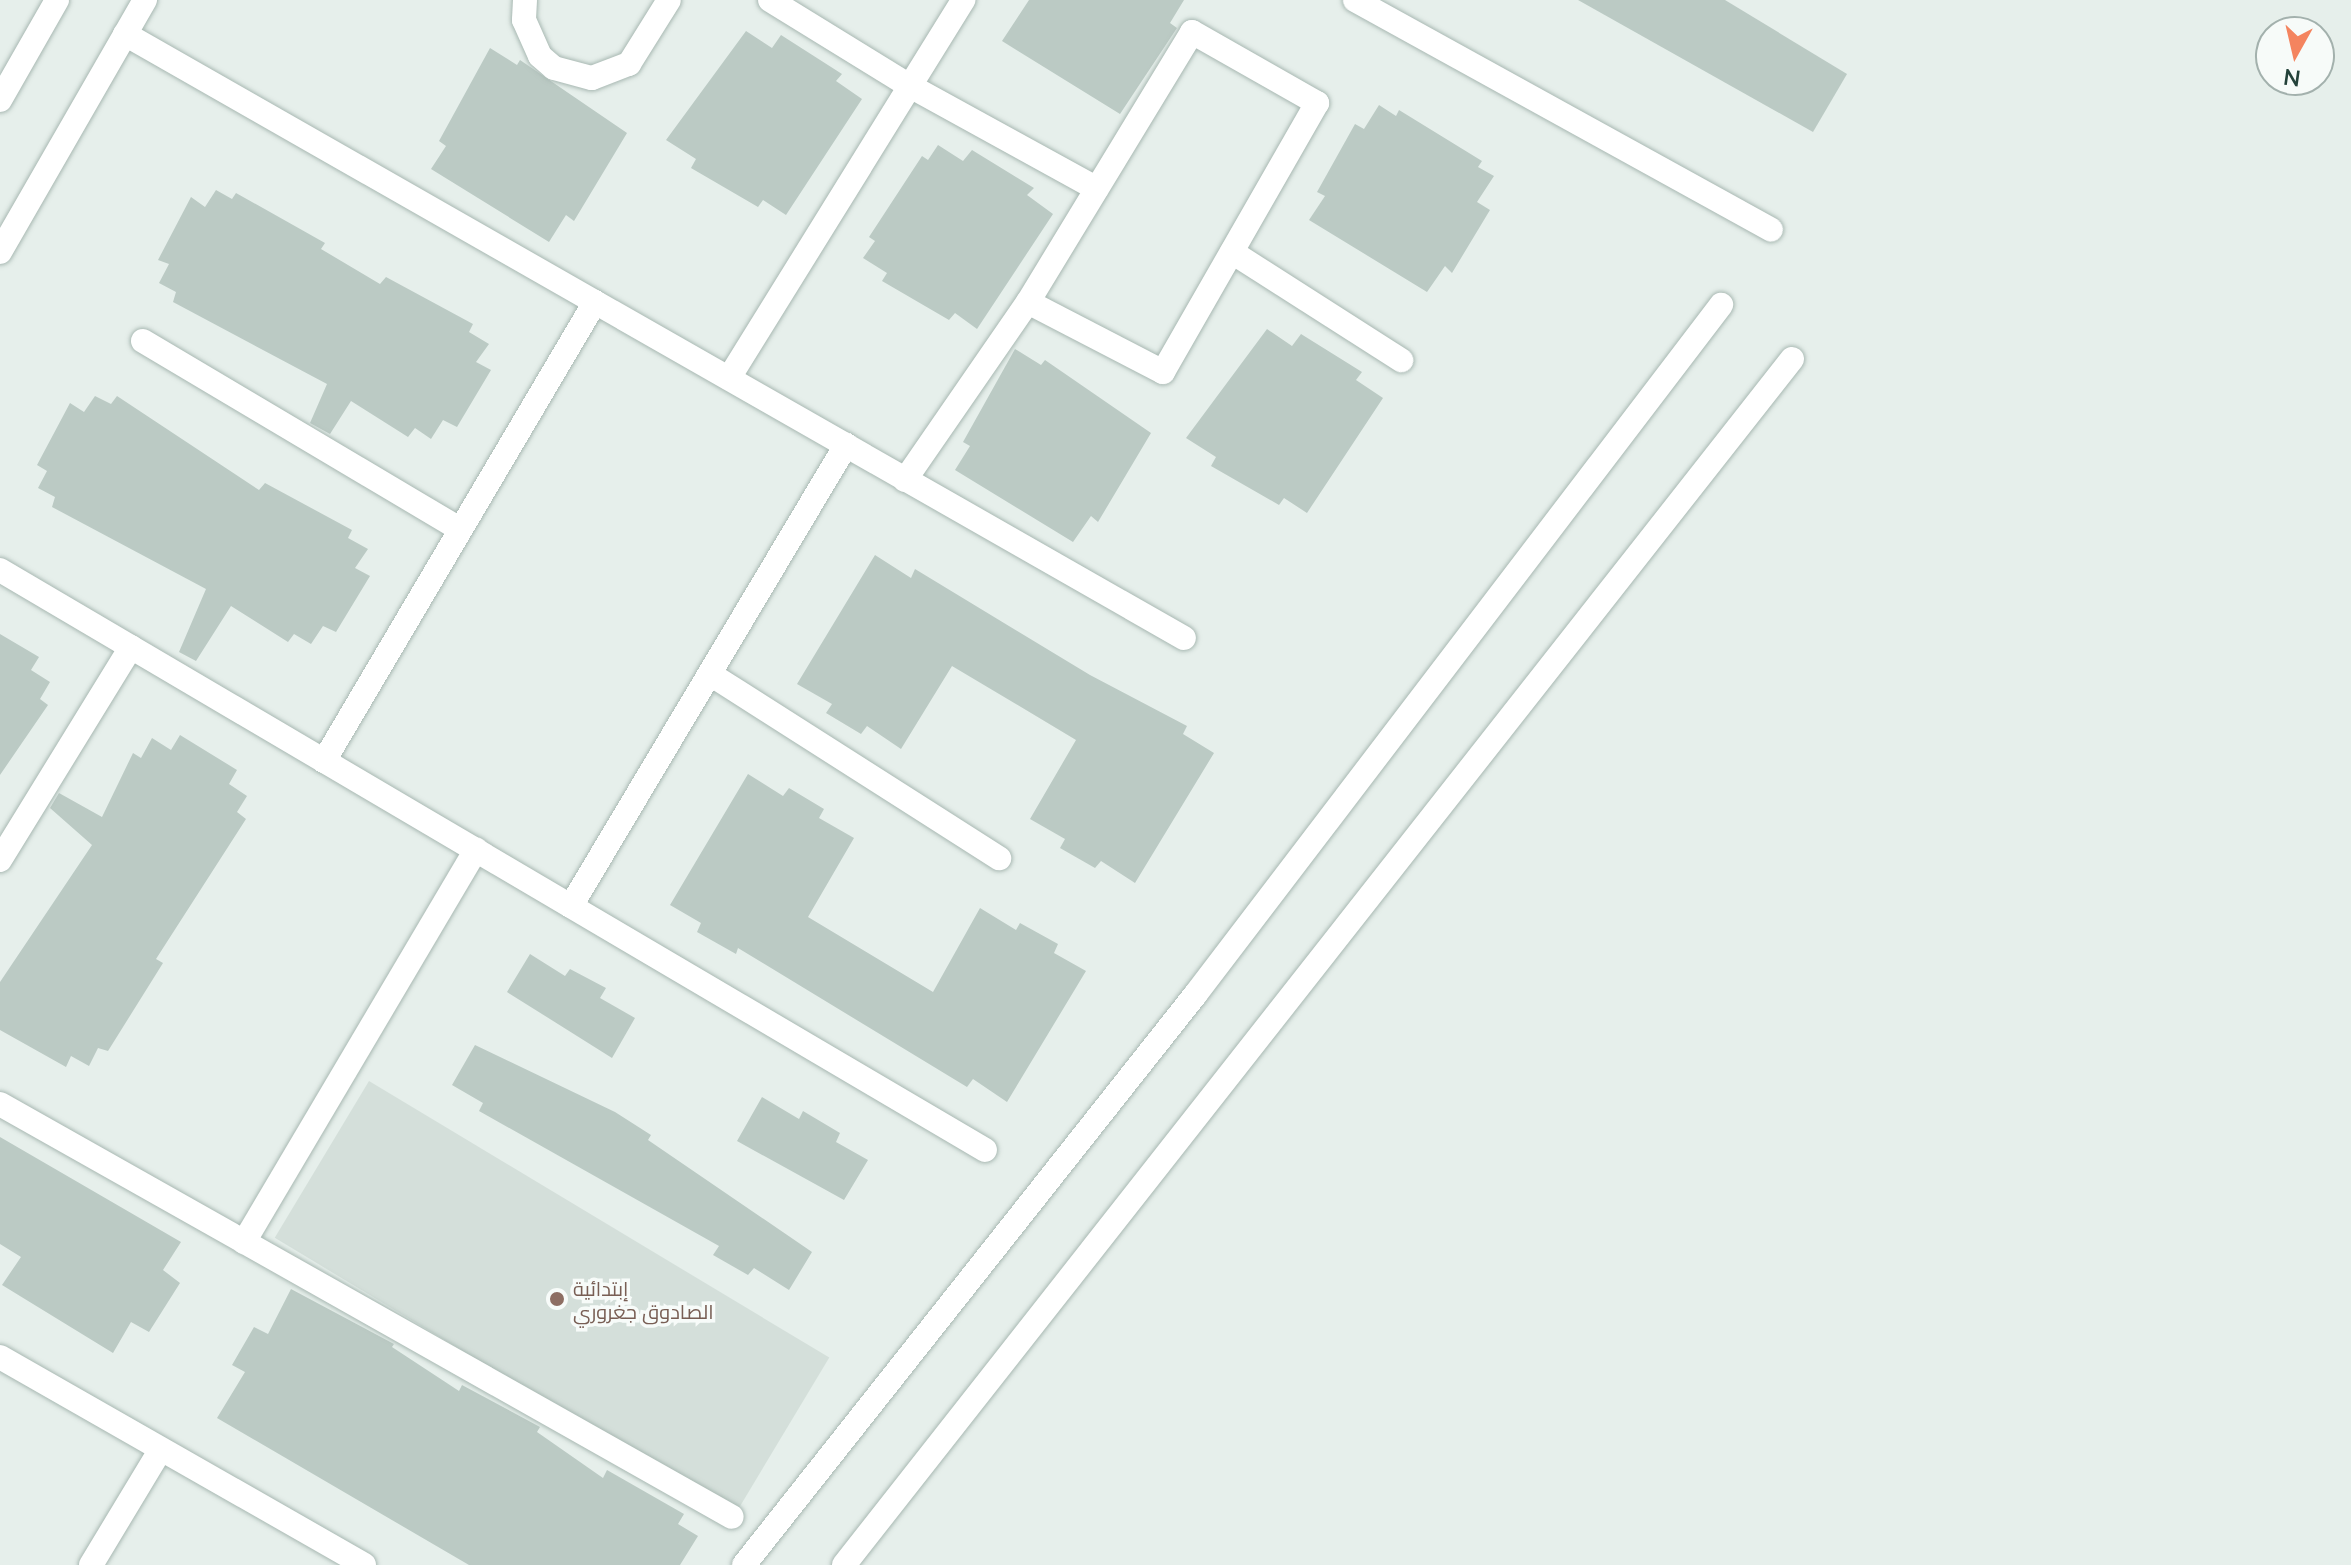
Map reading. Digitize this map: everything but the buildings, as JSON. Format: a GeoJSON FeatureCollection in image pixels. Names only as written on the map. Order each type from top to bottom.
{"type":"FeatureCollection","features":[{"type":"Feature","properties":{"kind":"street"},"geometry":{"type":"LineString","coordinates":[[0,100],[57,0]]}},
{"type":"Feature","properties":{"kind":"street"},"geometry":{"type":"LineString","coordinates":[[0,252],[145,0]]}},
{"type":"Feature","properties":{"kind":"street"},"geometry":{"type":"LineString","coordinates":[[525,0],[524,20],[540,56],[554,68],[592,78],[629,64],[669,0]]}},
{"type":"Feature","properties":{"kind":"street"},"geometry":{"type":"LineString","coordinates":[[770,0],[910,86],[1097,189]]}},
{"type":"Feature","properties":{"kind":"street"},"geometry":{"type":"LineString","coordinates":[[729,378],[963,0]]}},
{"type":"Feature","properties":{"kind":"street"},"geometry":{"type":"LineString","coordinates":[[1355,0],[1771,230]]}},
{"type":"Feature","properties":{"kind":"street"},"geometry":{"type":"LineString","coordinates":[[905,480],[1028,302],[1192,32],[1317,103],[1163,372],[1028,302]]}},
{"type":"Feature","properties":{"kind":"street"},"geometry":{"type":"LineString","coordinates":[[125,34],[1184,638]]}},
{"type":"Feature","properties":{"kind":"street"},"geometry":{"type":"LineString","coordinates":[[1232,252],[1401,360]]}},
{"type":"Feature","properties":{"kind":"street"},"geometry":{"type":"LineString","coordinates":[[324,761],[595,302]]}},
{"type":"Feature","properties":{"kind":"street"},"geometry":{"type":"LineString","coordinates":[[744,1565],[1195,995],[1721,305]]}},
{"type":"Feature","properties":{"kind":"street"},"geometry":{"type":"LineString","coordinates":[[143,341],[460,529]]}},
{"type":"Feature","properties":{"kind":"street"},"geometry":{"type":"LineString","coordinates":[[844,1565],[1792,359]]}},
{"type":"Feature","properties":{"kind":"street"},"geometry":{"type":"LineString","coordinates":[[571,906],[846,445]]}},
{"type":"Feature","properties":{"kind":"street"},"geometry":{"type":"LineString","coordinates":[[0,570],[985,1150]]}},
{"type":"Feature","properties":{"kind":"street"},"geometry":{"type":"LineString","coordinates":[[0,860],[131,647]]}},
{"type":"Feature","properties":{"kind":"street"},"geometry":{"type":"LineString","coordinates":[[710,674],[999,858]]}},
{"type":"Feature","properties":{"kind":"street"},"geometry":{"type":"LineString","coordinates":[[244,1242],[476,850]]}},
{"type":"Feature","properties":{"kind":"street"},"geometry":{"type":"LineString","coordinates":[[0,1104],[732,1517]]}},
{"type":"Feature","properties":{"kind":"street"},"geometry":{"type":"LineString","coordinates":[[0,1357],[364,1565]]}},
{"type":"Feature","properties":{"kind":"street"},"geometry":{"type":"LineString","coordinates":[[91,1565],[161,1449]]}},
{"type":"Feature","properties":{"kind":"shaded area","name":"إبتدائية الصادوق جغروري"},"geometry":{"type":"Polygon","coordinates":[[[369,1081],[829,1358],[735,1514],[275,1238],[369,1081]]]}},
{"type":"Feature","properties":{"kind":"place","name":"إبتدائية الصادوق جغروري"},"geometry":{"type":"Point","coordinates":[557,1299]}}]}
